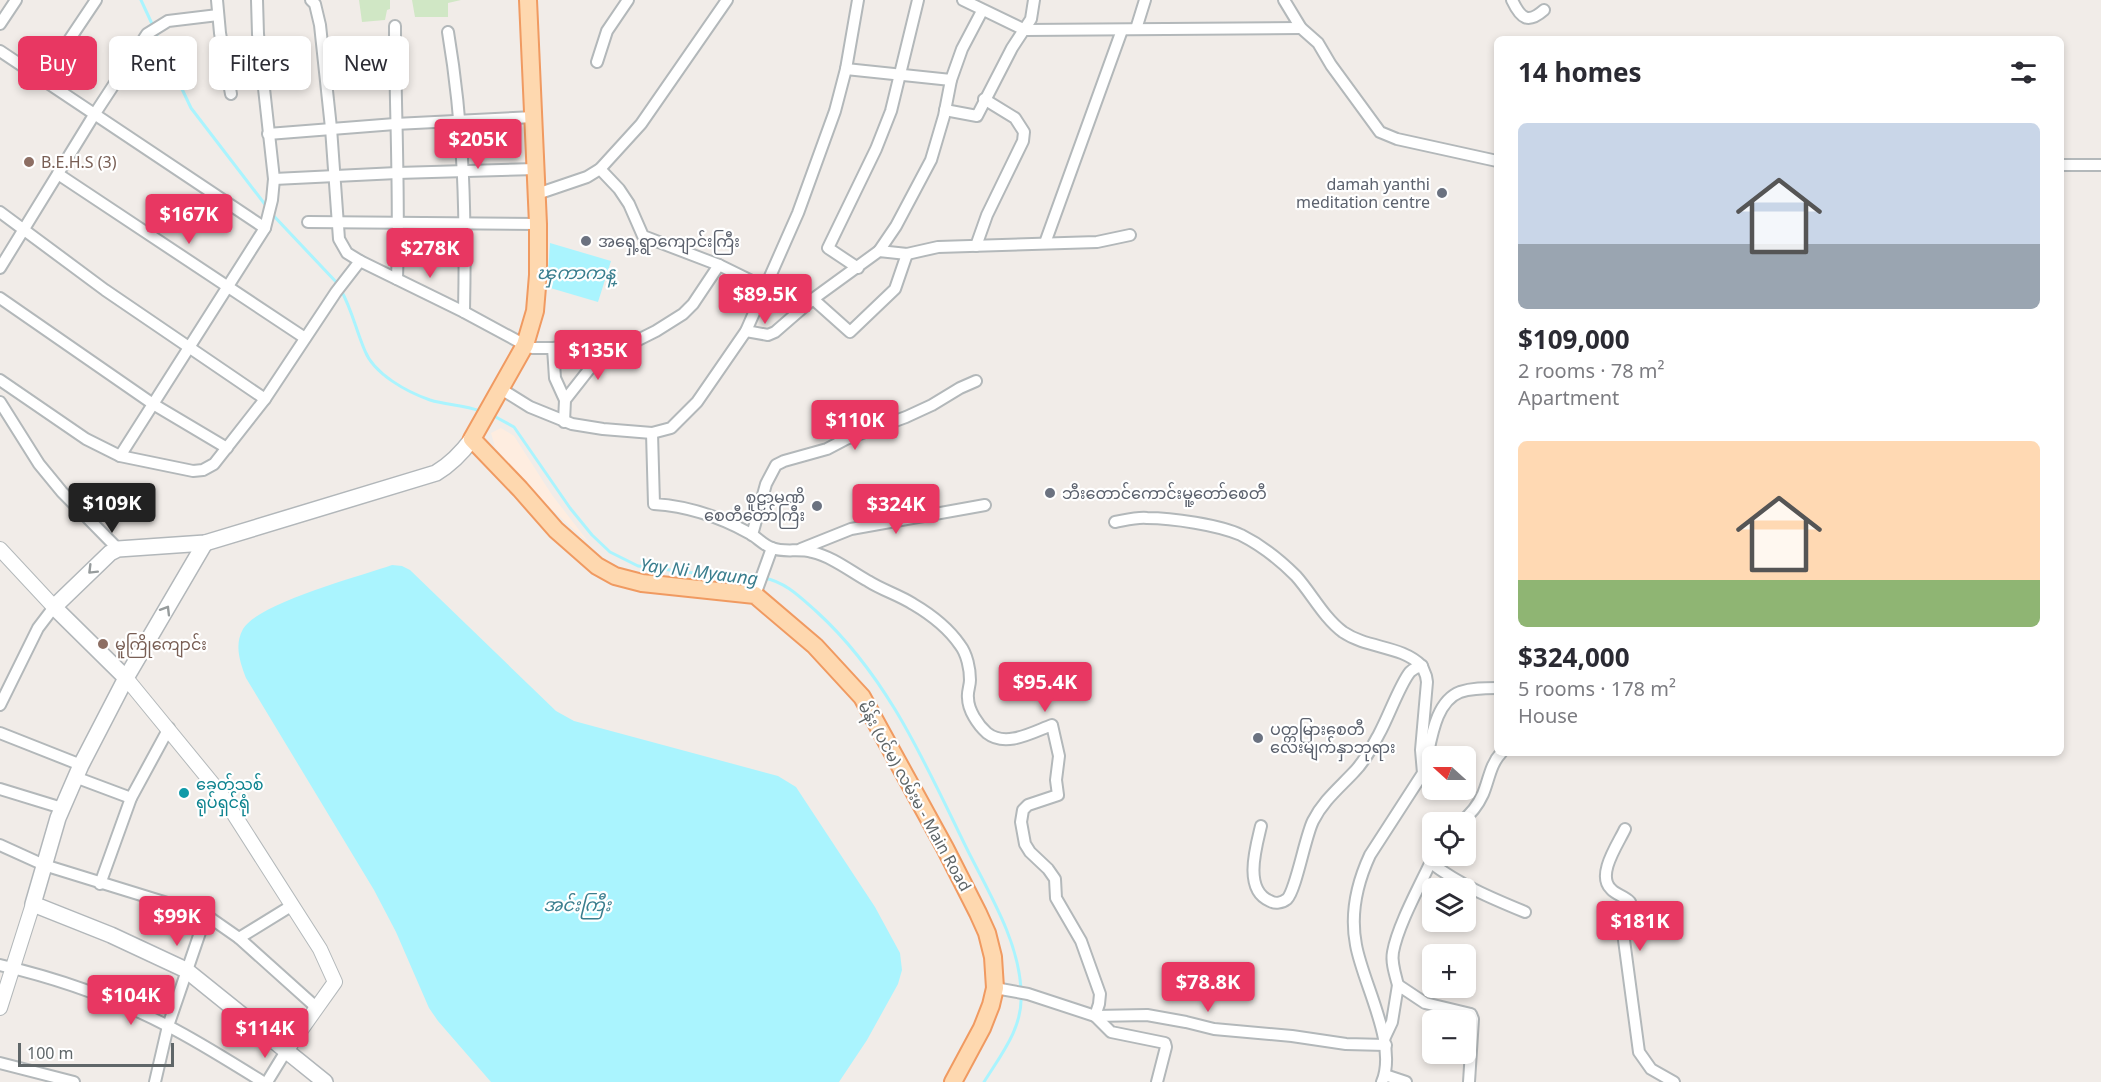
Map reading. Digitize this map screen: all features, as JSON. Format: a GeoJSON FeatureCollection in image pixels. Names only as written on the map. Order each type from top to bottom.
{"type":"FeatureCollection","features":[{"type":"Feature","properties":{"kind":"main road"},"geometry":{"type":"LineString","coordinates":[[126,678],[54,607],[100,561],[118,549],[206,543],[436,473],[456,459],[476,432],[525,345],[535,311],[538,224],[528,0]]}},
{"type":"Feature","properties":{"kind":"main road"},"geometry":{"type":"LineString","coordinates":[[476,432],[520,489],[556,530],[597,566],[615,576],[642,583],[757,588]]}},
{"type":"Feature","properties":{"kind":"main road"},"geometry":{"type":"LineString","coordinates":[[206,543],[126,678],[78,771],[62,808],[33,904],[111,935],[186,970],[325,1082]]}},
{"type":"Feature","properties":{"kind":"main road","name":"မိန်း (ပင်မ) လမ်းမ - Main Road"},"geometry":{"type":"LineString","coordinates":[[757,588],[862,697],[945,848],[987,933],[993,957],[995,988],[982,1028],[956,1081]]}},
{"type":"Feature","properties":{"kind":"street"},"geometry":{"type":"LineString","coordinates":[[0,24],[16,0]]}},
{"type":"Feature","properties":{"kind":"street"},"geometry":{"type":"LineString","coordinates":[[72,36],[96,0]]}},
{"type":"Feature","properties":{"kind":"street"},"geometry":{"type":"LineString","coordinates":[[217,0],[231,94]]}},
{"type":"Feature","properties":{"kind":"street"},"geometry":{"type":"LineString","coordinates":[[120,456],[228,288],[266,223],[274,179],[258,34],[257,0]]}},
{"type":"Feature","properties":{"kind":"street"},"geometry":{"type":"LineString","coordinates":[[311,0],[315,4],[321,25],[339,239],[347,253],[532,348],[609,344],[638,340],[683,314],[693,304],[719,265]]}},
{"type":"Feature","properties":{"kind":"street"},"geometry":{"type":"LineString","coordinates":[[597,62],[607,31],[628,0]]}},
{"type":"Feature","properties":{"kind":"street"},"geometry":{"type":"LineString","coordinates":[[537,194],[587,177],[600,169],[641,124],[727,0]]}},
{"type":"Feature","properties":{"kind":"street"},"geometry":{"type":"LineString","coordinates":[[497,395],[581,427],[652,433],[671,428],[697,402],[747,332],[798,213],[835,111],[846,69],[858,0]]}},
{"type":"Feature","properties":{"kind":"street"},"geometry":{"type":"LineString","coordinates":[[858,268],[828,248],[876,149],[891,111],[918,0]]}},
{"type":"Feature","properties":{"kind":"street"},"geometry":{"type":"LineString","coordinates":[[963,0],[1025,30],[1301,28]]}},
{"type":"Feature","properties":{"kind":"street"},"geometry":{"type":"LineString","coordinates":[[945,110],[976,116],[1012,48],[1031,19],[1034,0]]}},
{"type":"Feature","properties":{"kind":"street"},"geometry":{"type":"LineString","coordinates":[[1136,29],[1145,0]]}},
{"type":"Feature","properties":{"kind":"street"},"geometry":{"type":"LineString","coordinates":[[1284,0],[1301,28],[1318,43],[1330,65],[1380,132],[1397,140],[1494,160]]}},
{"type":"Feature","properties":{"kind":"street"},"geometry":{"type":"LineString","coordinates":[[1512,0],[1521,15],[1527,18],[1535,18],[1544,9]]}},
{"type":"Feature","properties":{"kind":"street"},"geometry":{"type":"LineString","coordinates":[[747,332],[768,335],[775,332],[813,299],[879,251],[896,226],[931,160],[951,80],[962,49],[982,11]]}},
{"type":"Feature","properties":{"kind":"street"},"geometry":{"type":"LineString","coordinates":[[0,268],[147,34],[168,21],[218,15]]}},
{"type":"Feature","properties":{"kind":"street"},"geometry":{"type":"LineString","coordinates":[[394,26],[399,222],[397,279]]}},
{"type":"Feature","properties":{"kind":"street"},"geometry":{"type":"LineString","coordinates":[[1045,243],[1122,30]]}},
{"type":"Feature","properties":{"kind":"street"},"geometry":{"type":"LineString","coordinates":[[448,32],[461,121],[464,172],[466,223],[464,312]]}},
{"type":"Feature","properties":{"kind":"street"},"geometry":{"type":"LineString","coordinates":[[0,51],[18,63]]}},
{"type":"Feature","properties":{"kind":"street"},"geometry":{"type":"LineString","coordinates":[[846,69],[951,80]]}},
{"type":"Feature","properties":{"kind":"street"},"geometry":{"type":"LineString","coordinates":[[59,90],[94,115],[266,223]]}},
{"type":"Feature","properties":{"kind":"street"},"geometry":{"type":"LineString","coordinates":[[976,246],[987,215],[1023,141],[1024,132],[1015,118],[984,99]]}},
{"type":"Feature","properties":{"kind":"street"},"geometry":{"type":"LineString","coordinates":[[268,134],[331,128],[534,117]]}},
{"type":"Feature","properties":{"kind":"street"},"geometry":{"type":"LineString","coordinates":[[2064,165],[2101,165]]}},
{"type":"Feature","properties":{"kind":"street"},"geometry":{"type":"LineString","coordinates":[[274,179],[536,169]]}},
{"type":"Feature","properties":{"kind":"street"},"geometry":{"type":"LineString","coordinates":[[600,169],[624,197],[643,236],[719,265],[766,288]]}},
{"type":"Feature","properties":{"kind":"street"},"geometry":{"type":"LineString","coordinates":[[58,174],[305,338]]}},
{"type":"Feature","properties":{"kind":"street"},"geometry":{"type":"LineString","coordinates":[[0,212],[105,290],[265,399]]}},
{"type":"Feature","properties":{"kind":"street"},"geometry":{"type":"LineString","coordinates":[[308,222],[538,224]]}},
{"type":"Feature","properties":{"kind":"street"},"geometry":{"type":"LineString","coordinates":[[879,251],[907,254],[938,247],[1097,242],[1130,235]]}},
{"type":"Feature","properties":{"kind":"street"},"geometry":{"type":"LineString","coordinates":[[813,299],[849,332],[895,289],[907,254]]}},
{"type":"Feature","properties":{"kind":"street"},"geometry":{"type":"LineString","coordinates":[[0,380],[86,439],[120,456],[193,471],[203,470],[214,464],[265,399],[336,292],[360,261]]}},
{"type":"Feature","properties":{"kind":"street"},"geometry":{"type":"LineString","coordinates":[[0,298],[153,404],[227,448]]}},
{"type":"Feature","properties":{"kind":"street"},"geometry":{"type":"LineString","coordinates":[[565,400],[609,344]]}},
{"type":"Feature","properties":{"kind":"street"},"geometry":{"type":"LineString","coordinates":[[553,348],[555,378],[565,400],[564,422]]}},
{"type":"Feature","properties":{"kind":"street"},"geometry":{"type":"LineString","coordinates":[[752,535],[766,484],[776,465],[827,449],[846,439],[906,417],[976,381]]}},
{"type":"Feature","properties":{"kind":"street"},"geometry":{"type":"LineString","coordinates":[[0,402],[39,464],[62,492],[118,549]]}},
{"type":"Feature","properties":{"kind":"street"},"geometry":{"type":"LineString","coordinates":[[652,433],[654,504],[688,509],[752,535],[772,548],[814,552],[914,604],[947,630],[961,646],[967,659],[970,678],[968,698],[972,713],[987,733],[995,738],[1011,739],[1052,725],[1059,756],[1056,780],[1058,795],[1028,805],[1023,810],[1021,822],[1024,844],[1055,879],[1056,898],[1081,940],[1100,994],[1095,1016]]}},
{"type":"Feature","properties":{"kind":"street"},"geometry":{"type":"LineString","coordinates":[[801,549],[851,529],[985,505]]}},
{"type":"Feature","properties":{"kind":"street"},"geometry":{"type":"LineString","coordinates":[[1115,522],[1145,517],[1181,521],[1239,534],[1260,546],[1289,569],[1341,631],[1363,643],[1406,654],[1415,659],[1422,666],[1426,676],[1422,762]]}},
{"type":"Feature","properties":{"kind":"street"},"geometry":{"type":"LineString","coordinates":[[757,588],[772,548]]}},
{"type":"Feature","properties":{"kind":"street"},"geometry":{"type":"LineString","coordinates":[[0,549],[54,607],[38,628],[0,705]]}},
{"type":"Feature","properties":{"kind":"street"},"geometry":{"type":"LineString","coordinates":[[1261,826],[1254,860],[1256,888],[1272,903],[1281,902],[1290,894],[1313,819],[1334,791],[1362,763],[1379,735],[1407,677],[1414,668],[1422,666]]}},
{"type":"Feature","properties":{"kind":"street"},"geometry":{"type":"LineString","coordinates":[[6,966],[96,994],[168,1026],[265,1082],[335,982],[320,949],[221,794],[126,678]]}},
{"type":"Feature","properties":{"kind":"street"},"geometry":{"type":"LineString","coordinates":[[1430,746],[1444,704],[1457,693],[1472,689],[1494,688]]}},
{"type":"Feature","properties":{"kind":"street"},"geometry":{"type":"LineString","coordinates":[[100,884],[131,798],[169,728]]}},
{"type":"Feature","properties":{"kind":"street"},"geometry":{"type":"LineString","coordinates":[[0,733],[131,798]]}},
{"type":"Feature","properties":{"kind":"street"},"geometry":{"type":"LineString","coordinates":[[1471,812],[1483,795],[1489,772],[1499,756]]}},
{"type":"Feature","properties":{"kind":"street"},"geometry":{"type":"LineString","coordinates":[[1406,1082],[1383,1078],[1387,1063],[1385,1042],[1358,954],[1353,917],[1354,906],[1370,855],[1422,775]]}},
{"type":"Feature","properties":{"kind":"street"},"geometry":{"type":"LineString","coordinates":[[0,789],[62,808]]}},
{"type":"Feature","properties":{"kind":"street"},"geometry":{"type":"LineString","coordinates":[[1625,829],[1605,871],[1605,882],[1611,890],[1630,902],[1624,940],[1640,1052],[1651,1069],[1674,1082]]}},
{"type":"Feature","properties":{"kind":"street"},"geometry":{"type":"LineString","coordinates":[[0,844],[44,865],[206,915],[239,938],[317,1008]]}},
{"type":"Feature","properties":{"kind":"street"},"geometry":{"type":"LineString","coordinates":[[1385,1042],[1392,1022],[1398,985],[1393,952],[1400,930],[1429,866]]}},
{"type":"Feature","properties":{"kind":"street"},"geometry":{"type":"LineString","coordinates":[[1439,866],[1452,879],[1468,888],[1525,912]]}},
{"type":"Feature","properties":{"kind":"street"},"geometry":{"type":"LineString","coordinates":[[0,1008],[6,966],[33,904]]}},
{"type":"Feature","properties":{"kind":"street"},"geometry":{"type":"LineString","coordinates":[[239,938],[291,906]]}},
{"type":"Feature","properties":{"kind":"street"},"geometry":{"type":"LineString","coordinates":[[155,1082],[168,1026],[206,915]]}},
{"type":"Feature","properties":{"kind":"street"},"geometry":{"type":"LineString","coordinates":[[1398,985],[1425,1003],[1471,1014],[1473,1019],[1469,1082]]}},
{"type":"Feature","properties":{"kind":"street"},"geometry":{"type":"LineString","coordinates":[[995,988],[1028,993],[1095,1016],[1147,1015],[1214,1029],[1293,1036],[1346,1044],[1385,1042]]}},
{"type":"Feature","properties":{"kind":"street"},"geometry":{"type":"LineString","coordinates":[[1095,1016],[1111,1032],[1165,1043],[1157,1082]]}},
{"type":"Feature","properties":{"kind":"street"},"geometry":{"type":"LineString","coordinates":[[0,1063],[74,1082]]}},
{"type":"Feature","properties":{"kind":"shaded area"},"geometry":{"type":"Polygon","coordinates":[[[501,428],[514,436],[552,495],[590,544],[534,493],[495,447],[491,433],[501,428]]]}},
{"type":"Feature","properties":{"kind":"green space"},"geometry":{"type":"Polygon","coordinates":[[[359,0],[390,0],[390,9],[387,10],[385,20],[362,22],[359,0]]]}},
{"type":"Feature","properties":{"kind":"green space"},"geometry":{"type":"Polygon","coordinates":[[[412,0],[461,0],[448,3],[448,17],[415,17],[412,0]]]}},
{"type":"Feature","properties":{"kind":"water","name":"ၾကာကန္"},"geometry":{"type":"Polygon","coordinates":[[[550,243],[611,261],[598,302],[547,287],[550,243]]]}},
{"type":"Feature","properties":{"kind":"water","name":"အင်းကြီး"},"geometry":{"type":"Polygon","coordinates":[[[392,565],[410,570],[556,711],[574,721],[778,776],[796,787],[875,907],[900,953],[902,970],[898,984],[867,1040],[839,1082],[491,1082],[438,1021],[429,1008],[396,932],[374,890],[246,678],[239,654],[240,635],[252,619],[312,591],[392,565]]]}},
{"type":"Feature","properties":{"kind":"waterway","name":"Yay Ni Myaung"},"geometry":{"type":"LineString","coordinates":[[141,0],[153,26]]}},
{"type":"Feature","properties":{"kind":"waterway","name":"Yay Ni Myaung"},"geometry":{"type":"LineString","coordinates":[[155,32],[191,108],[267,207]]}},
{"type":"Feature","properties":{"kind":"waterway","name":"Yay Ni Myaung"},"geometry":{"type":"LineString","coordinates":[[271,213],[338,284]]}},
{"type":"Feature","properties":{"kind":"waterway","name":"Yay Ni Myaung"},"geometry":{"type":"LineString","coordinates":[[341,290],[365,351],[383,375],[411,392],[430,400],[480,411]]}},
{"type":"Feature","properties":{"kind":"waterway","name":"Yay Ni Myaung"},"geometry":{"type":"LineString","coordinates":[[492,415],[514,427],[570,508],[592,535],[610,552],[638,566],[726,577],[758,576]]}},
{"type":"Feature","properties":{"kind":"waterway","name":"Yay Ni Myaung"},"geometry":{"type":"LineString","coordinates":[[764,578],[786,587],[817,612],[842,637],[884,692],[919,751],[1000,915],[1014,951],[1021,989]]}},
{"type":"Feature","properties":{"kind":"waterway","name":"Yay Ni Myaung"},"geometry":{"type":"LineString","coordinates":[[984,1082],[1014,1030],[1021,1007],[1021,995]]}},
{"type":"Feature","properties":{"kind":"place","name":"B.E.H.S (3)"},"geometry":{"type":"Point","coordinates":[29,162]}},
{"type":"Feature","properties":{"kind":"place","name":"damah yanthi meditation centre"},"geometry":{"type":"Point","coordinates":[1442,193]}},
{"type":"Feature","properties":{"kind":"place","name":"အရှေ့ရွာကျောင်းကြီး"},"geometry":{"type":"Point","coordinates":[586,241]}},
{"type":"Feature","properties":{"kind":"place","name":"ဘီးတောင်ကောင်းမူ့တော်စေတီ"},"geometry":{"type":"Point","coordinates":[1050,493]}},
{"type":"Feature","properties":{"kind":"place","name":"စူဠာမဏိ စေတီတော်ကြီး"},"geometry":{"type":"Point","coordinates":[817,506]}},
{"type":"Feature","properties":{"kind":"place","name":"မူကြိုကျောင်း"},"geometry":{"type":"Point","coordinates":[103,644]}},
{"type":"Feature","properties":{"kind":"place","name":"ပတ္တမြား‌စေတီ‌ လေးမျက်နှာဘုရား"},"geometry":{"type":"Point","coordinates":[1258,738]}},
{"type":"Feature","properties":{"kind":"place","name":"ခေတ်သစ် ရုပ်‌ရှင်ရုံ"},"geometry":{"type":"Point","coordinates":[184,793]}}]}
